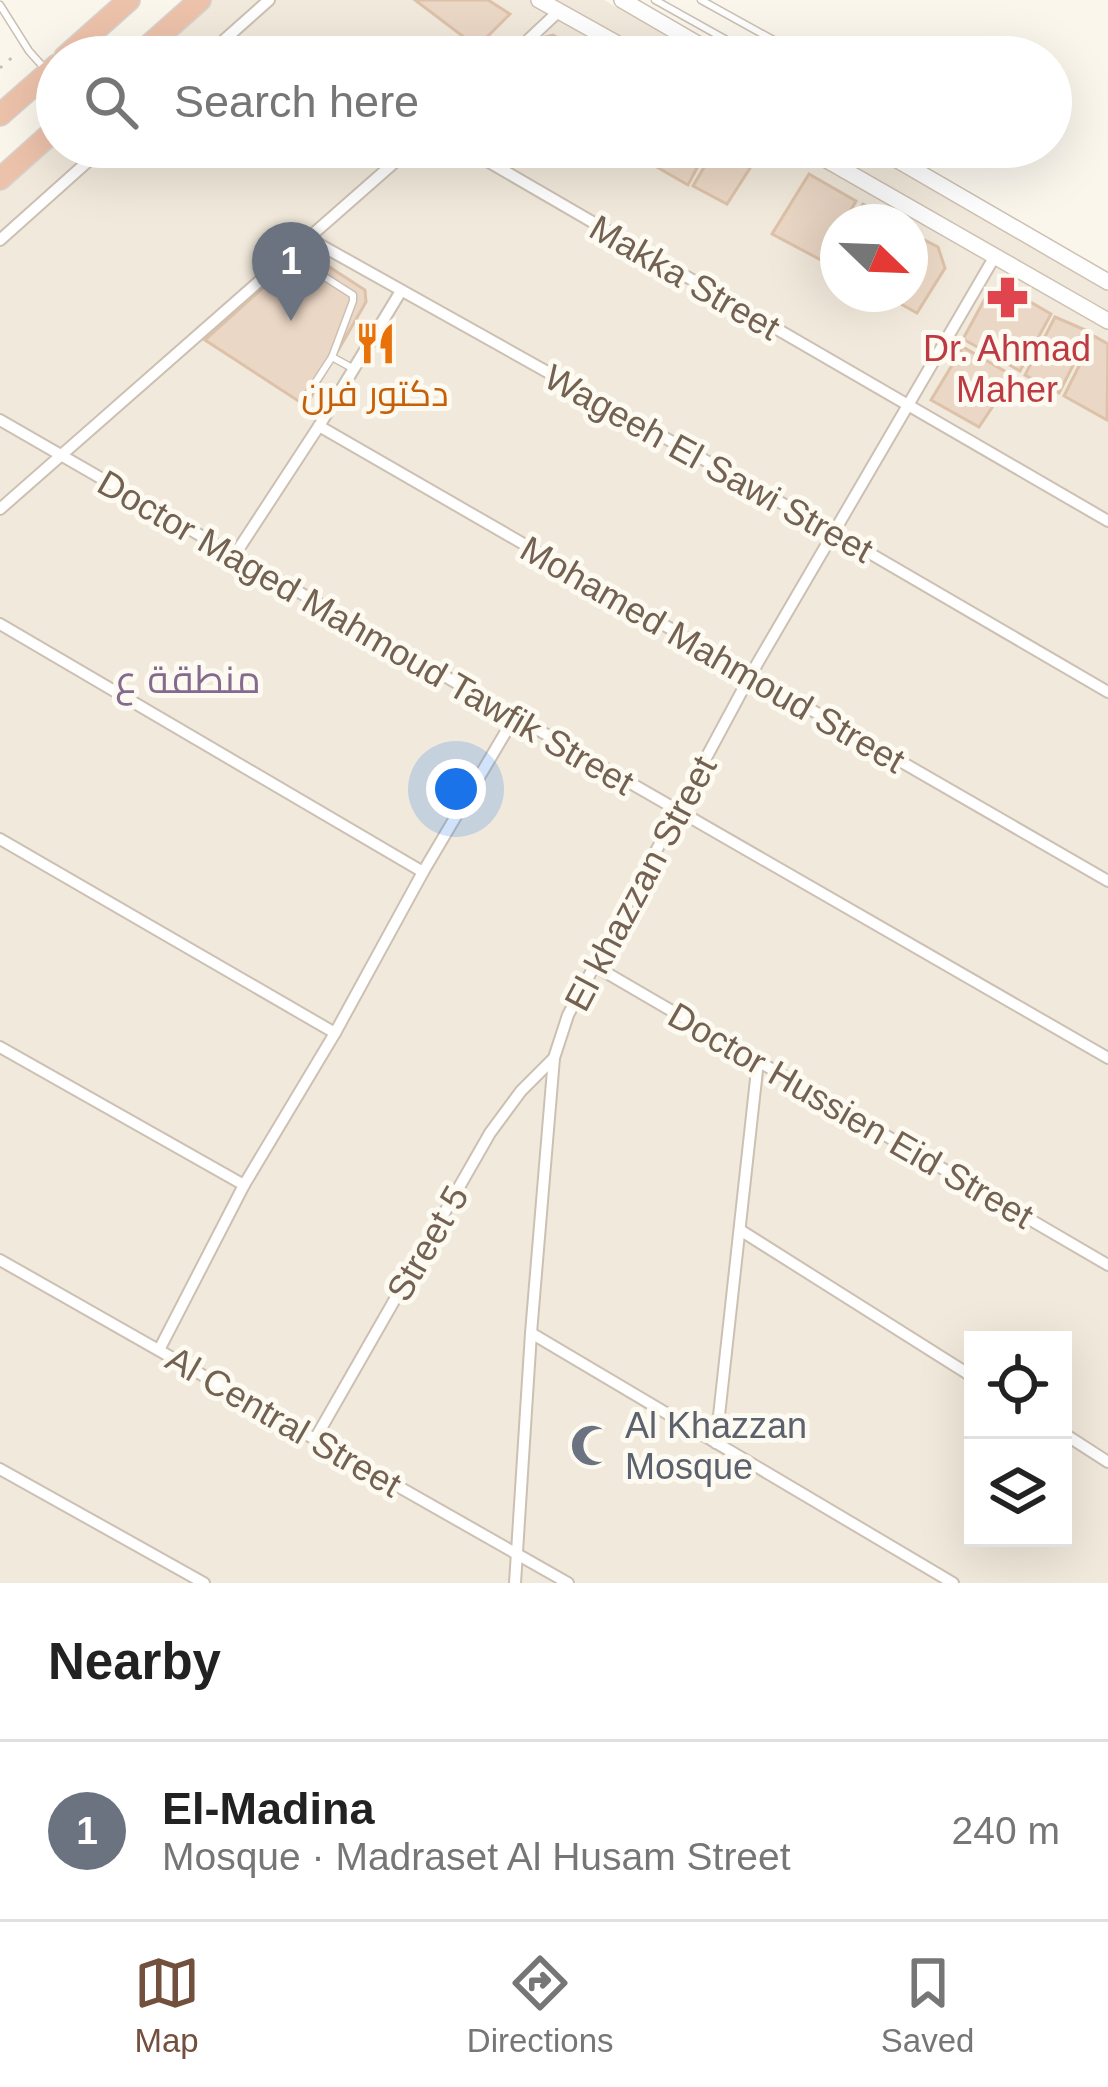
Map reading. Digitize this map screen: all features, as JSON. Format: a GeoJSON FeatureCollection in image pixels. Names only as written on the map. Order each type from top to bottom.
{"type":"FeatureCollection","features":[{"type":"Feature","properties":{"kind":"highway"},"geometry":{"type":"LineString","coordinates":[[90,36],[130,0]]}},
{"type":"Feature","properties":{"kind":"highway"},"geometry":{"type":"LineString","coordinates":[[160,36],[200,0]]}},
{"type":"Feature","properties":{"kind":"highway"},"geometry":{"type":"LineString","coordinates":[[0,115],[36,83]]}},
{"type":"Feature","properties":{"kind":"highway"},"geometry":{"type":"LineString","coordinates":[[0,179],[36,147]]}},
{"type":"Feature","properties":{"kind":"street"},"geometry":{"type":"LineString","coordinates":[[229,36],[269,0]]}},
{"type":"Feature","properties":{"kind":"street"},"geometry":{"type":"LineString","coordinates":[[539,0],[604,36]]}},
{"type":"Feature","properties":{"kind":"street"},"geometry":{"type":"LineString","coordinates":[[622,0],[684,36]]}},
{"type":"Feature","properties":{"kind":"street"},"geometry":{"type":"LineString","coordinates":[[532,36],[559,11]]}},
{"type":"Feature","properties":{"kind":"street"},"geometry":{"type":"LineString","coordinates":[[0,240],[81,168]]}},
{"type":"Feature","properties":{"kind":"street"},"geometry":{"type":"LineString","coordinates":[[0,509],[388,168]]}},
{"type":"Feature","properties":{"kind":"street","name":"Makka Street"},"geometry":{"type":"LineString","coordinates":[[499,168],[1108,521]]}},
{"type":"Feature","properties":{"kind":"street"},"geometry":{"type":"LineString","coordinates":[[844,168],[1108,321]]}},
{"type":"Feature","properties":{"kind":"street"},"geometry":{"type":"LineString","coordinates":[[911,168],[1108,282]]}},
{"type":"Feature","properties":{"kind":"street","name":"Wageeh El Sawi Street"},"geometry":{"type":"LineString","coordinates":[[308,238],[1108,692]]}},
{"type":"Feature","properties":{"kind":"street","name":"El khazzan Street"},"geometry":{"type":"LineString","coordinates":[[515,1583],[554,1058],[568,1015],[750,676],[995,256]]}},
{"type":"Feature","properties":{"kind":"street"},"geometry":{"type":"LineString","coordinates":[[234,556],[401,291]]}},
{"type":"Feature","properties":{"kind":"street","name":"Doctor Maged Mahmoud Tawfik Street"},"geometry":{"type":"LineString","coordinates":[[0,420],[1108,1058]]}},
{"type":"Feature","properties":{"kind":"street","name":"Mohamed Mahmoud Street"},"geometry":{"type":"LineString","coordinates":[[319,426],[1108,881]]}},
{"type":"Feature","properties":{"kind":"street"},"geometry":{"type":"LineString","coordinates":[[0,624],[423,872]]}},
{"type":"Feature","properties":{"kind":"street"},"geometry":{"type":"LineString","coordinates":[[159,1350],[244,1185],[514,718]]}},
{"type":"Feature","properties":{"kind":"street"},"geometry":{"type":"LineString","coordinates":[[0,839],[335,1033]]}},
{"type":"Feature","properties":{"kind":"street","name":"Doctor Hussien Eid Street"},"geometry":{"type":"LineString","coordinates":[[593,965],[1108,1265]]}},
{"type":"Feature","properties":{"kind":"street"},"geometry":{"type":"LineString","coordinates":[[0,1047],[244,1185]]}},
{"type":"Feature","properties":{"kind":"street","name":"Street 5"},"geometry":{"type":"LineString","coordinates":[[315,1439],[490,1133],[521,1091],[554,1058]]}},
{"type":"Feature","properties":{"kind":"street"},"geometry":{"type":"LineString","coordinates":[[716,1443],[758,1061]]}},
{"type":"Feature","properties":{"kind":"street"},"geometry":{"type":"LineString","coordinates":[[740,1230],[964,1370]]}},
{"type":"Feature","properties":{"kind":"street","name":"Al Central Street"},"geometry":{"type":"LineString","coordinates":[[0,1260],[568,1583]]}},
{"type":"Feature","properties":{"kind":"street"},"geometry":{"type":"LineString","coordinates":[[531,1334],[952,1583]]}},
{"type":"Feature","properties":{"kind":"street"},"geometry":{"type":"LineString","coordinates":[[1072,1439],[1108,1462]]}},
{"type":"Feature","properties":{"kind":"street"},"geometry":{"type":"LineString","coordinates":[[0,1469],[204,1583]]}},
{"type":"Feature","properties":{"kind":"lane"},"geometry":{"type":"LineString","coordinates":[[655,0],[719,36]]}},
{"type":"Feature","properties":{"kind":"lane"},"geometry":{"type":"LineString","coordinates":[[701,0],[766,36]]}},
{"type":"Feature","properties":{"kind":"lane"},"geometry":{"type":"LineString","coordinates":[[0,5],[29,51],[36,54]]}},
{"type":"Feature","properties":{"kind":"lane"},"geometry":{"type":"LineString","coordinates":[[296,248],[302,265]]}},
{"type":"Feature","properties":{"kind":"lane"},"geometry":{"type":"LineString","coordinates":[[279,280],[302,265],[309,266],[353,295],[332,357],[306,397]]}},
{"type":"Feature","properties":{"kind":"lane"},"geometry":{"type":"LineString","coordinates":[[332,357],[354,369]]}},
{"type":"Feature","properties":{"kind":"path"},"geometry":{"type":"LineString","coordinates":[[0,68],[17,50]]}},
{"type":"Feature","properties":{"kind":"shaded area"},"geometry":{"type":"Polygon","coordinates":[[[196,0],[604,0],[667,36],[156,36],[196,0]]]}},
{"type":"Feature","properties":{"kind":"shaded area"},"geometry":{"type":"Polygon","coordinates":[[[36,146],[36,168],[894,168],[1108,292],[1108,1583],[0,1583],[0,179],[36,146]]]}},
{"type":"Feature","properties":{"kind":"building"},"geometry":{"type":"Polygon","coordinates":[[[415,0],[488,0],[510,14],[488,36],[462,36],[415,0]]]}},
{"type":"Feature","properties":{"kind":"building"},"geometry":{"type":"Polygon","coordinates":[[[658,168],[697,168],[688,185],[658,168]]]}},
{"type":"Feature","properties":{"kind":"building"},"geometry":{"type":"Polygon","coordinates":[[[704,168],[750,168],[727,204],[693,186],[704,168]]]}},
{"type":"Feature","properties":{"kind":"building"},"geometry":{"type":"Polygon","coordinates":[[[809,174],[856,201],[820,204],[820,259],[772,234],[809,174]]]}},
{"type":"Feature","properties":{"kind":"building"},"geometry":{"type":"Polygon","coordinates":[[[928,242],[938,247],[945,268],[928,295],[928,242]]]}},
{"type":"Feature","properties":{"kind":"building"},"geometry":{"type":"Polygon","coordinates":[[[314,257],[365,290],[366,302],[306,406],[205,340],[295,259],[314,257]]]}},
{"type":"Feature","properties":{"kind":"building"},"geometry":{"type":"Polygon","coordinates":[[[1005,287],[1051,314],[1020,371],[963,339],[987,295],[1005,287]]]}},
{"type":"Feature","properties":{"kind":"building"},"geometry":{"type":"Polygon","coordinates":[[[1055,317],[1090,332],[1059,393],[1025,375],[1055,317]]]}},
{"type":"Feature","properties":{"kind":"building"},"geometry":{"type":"Polygon","coordinates":[[[1094,336],[1108,344],[1107,420],[1064,396],[1094,336]]]}},
{"type":"Feature","properties":{"kind":"building"},"geometry":{"type":"Polygon","coordinates":[[[963,347],[1013,376],[979,427],[931,400],[963,347]]]}},
{"type":"Feature","properties":{"kind":"place","name":"Dr. Ahmad Maher"},"geometry":{"type":"Point","coordinates":[1007,298]}},
{"type":"Feature","properties":{"kind":"place","name":"El-Madina"},"geometry":{"type":"Point","coordinates":[291,321]}},
{"type":"Feature","properties":{"kind":"place","name":"دكتور فرن"},"geometry":{"type":"Point","coordinates":[375,343]}},
{"type":"Feature","properties":{"kind":"place","name":"Al Khazzan Mosque"},"geometry":{"type":"Point","coordinates":[591,1446]}},
{"type":"Feature","properties":{"kind":"district","name":"منطقة ع"},"geometry":{"type":"Point","coordinates":[188,679]}}]}
